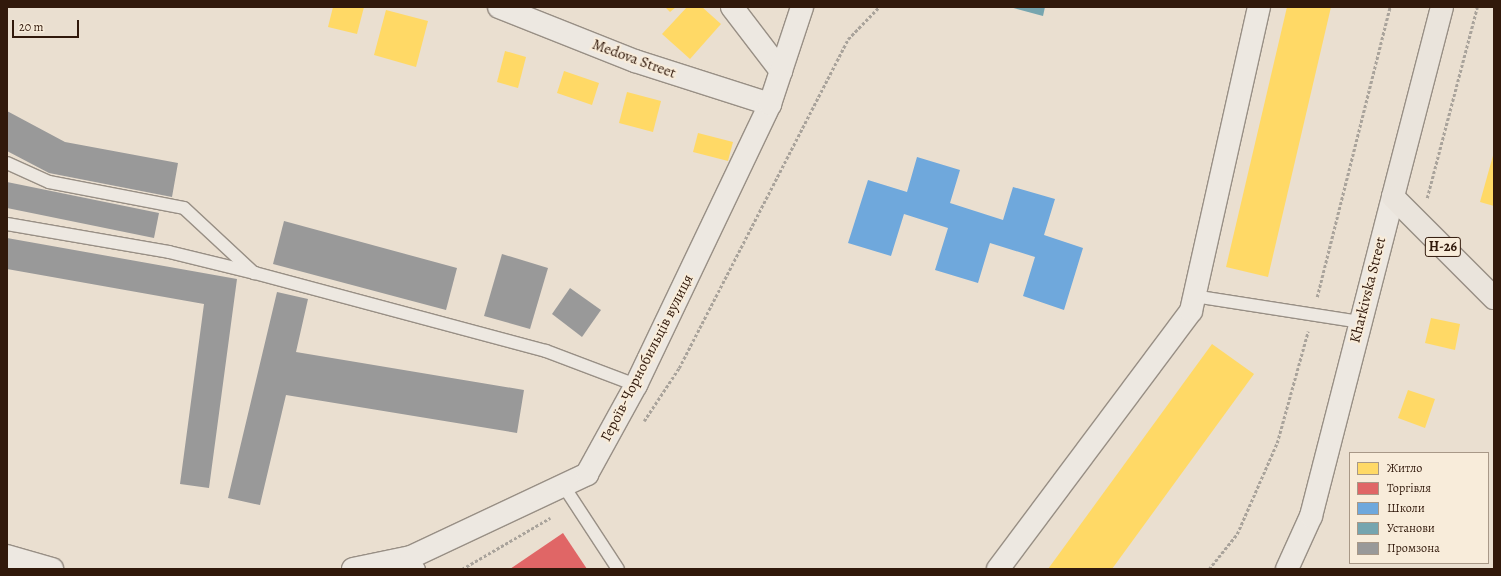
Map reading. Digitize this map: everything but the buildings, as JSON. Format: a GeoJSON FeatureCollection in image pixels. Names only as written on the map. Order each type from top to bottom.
{"type":"FeatureCollection","features":[{"type":"Feature","properties":{"kind":"main road","name":"Kharkivska Street"},"geometry":{"type":"LineString","coordinates":[[1393,197],[1442,7]]}},
{"type":"Feature","properties":{"kind":"main road","name":"Н-26"},"geometry":{"type":"LineString","coordinates":[[1393,197],[1494,298]]}},
{"type":"Feature","properties":{"kind":"street","name":"Medova Street"},"geometry":{"type":"LineString","coordinates":[[499,7],[635,61],[770,104]]}},
{"type":"Feature","properties":{"kind":"street"},"geometry":{"type":"LineString","coordinates":[[732,7],[781,71]]}},
{"type":"Feature","properties":{"kind":"street","name":"Героїв-Чорнобильців вулиця"},"geometry":{"type":"LineString","coordinates":[[353,569],[415,563],[563,485],[587,474],[636,385],[770,104],[802,7]]}},
{"type":"Feature","properties":{"kind":"street"},"geometry":{"type":"LineString","coordinates":[[998,569],[1191,311],[1259,7]]}},
{"type":"Feature","properties":{"kind":"street","name":"Kharkivska Street"},"geometry":{"type":"LineString","coordinates":[[1287,569],[1311,516],[1393,197]]}},
{"type":"Feature","properties":{"kind":"street"},"geometry":{"type":"LineString","coordinates":[[7,556],[52,569]]}},
{"type":"Feature","properties":{"kind":"lane"},"geometry":{"type":"LineString","coordinates":[[7,163],[49,182],[184,208],[255,273]]}},
{"type":"Feature","properties":{"kind":"lane"},"geometry":{"type":"LineString","coordinates":[[7,224],[168,252],[255,273],[546,351],[636,385]]}},
{"type":"Feature","properties":{"kind":"lane"},"geometry":{"type":"LineString","coordinates":[[1194,296],[1313,313],[1360,322]]}},
{"type":"Feature","properties":{"kind":"lane"},"geometry":{"type":"LineString","coordinates":[[563,485],[618,569]]}},
{"type":"Feature","properties":{"kind":"path"},"geometry":{"type":"LineString","coordinates":[[1209,569],[1237,534],[1276,443],[1313,313],[1390,7]]}},
{"type":"Feature","properties":{"kind":"path"},"geometry":{"type":"LineString","coordinates":[[1420,224],[1477,7]]}}]}
